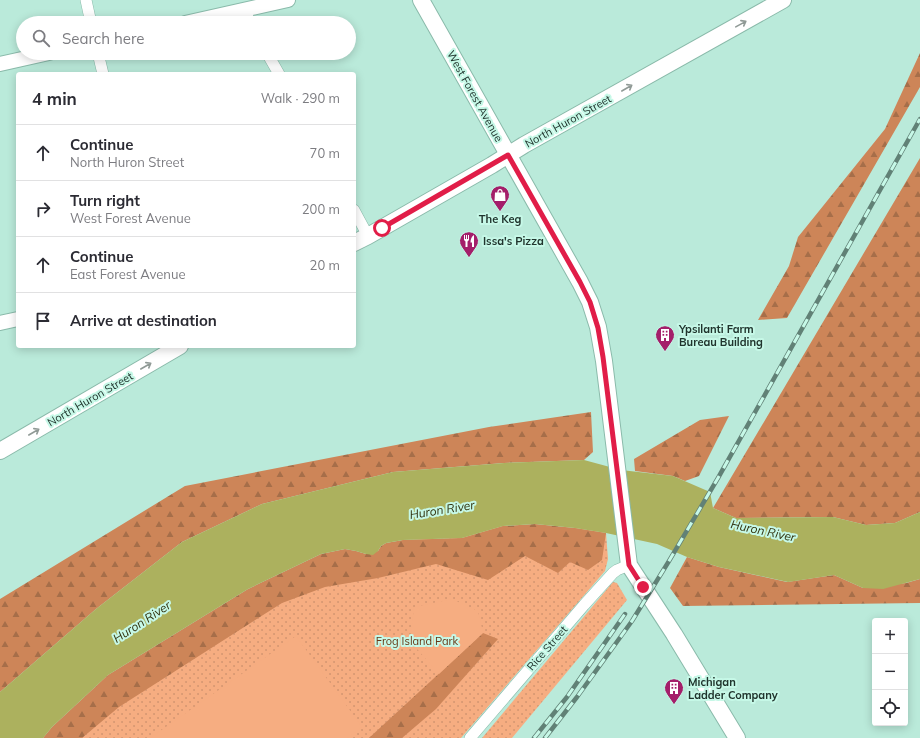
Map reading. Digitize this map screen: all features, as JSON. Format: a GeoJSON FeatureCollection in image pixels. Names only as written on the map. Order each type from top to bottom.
{"type":"FeatureCollection","features":[{"type":"Feature","properties":{"kind":"main road","name":"West Forest Avenue"},"geometry":{"type":"LineString","coordinates":[[421,0],[590,302],[598,328],[603,357],[628,561]]}},
{"type":"Feature","properties":{"kind":"main road","name":"North Huron Street"},"geometry":{"type":"LineString","coordinates":[[361,240],[782,0]]}},
{"type":"Feature","properties":{"kind":"main road","name":"North Huron Street"},"geometry":{"type":"LineString","coordinates":[[0,451],[177,348]]}},
{"type":"Feature","properties":{"kind":"main road"},"geometry":{"type":"LineString","coordinates":[[628,561],[737,738]]}},
{"type":"Feature","properties":{"kind":"street"},"geometry":{"type":"LineString","coordinates":[[86,0],[89,16]]}},
{"type":"Feature","properties":{"kind":"street"},"geometry":{"type":"LineString","coordinates":[[217,16],[288,0]]}},
{"type":"Feature","properties":{"kind":"street"},"geometry":{"type":"LineString","coordinates":[[244,10],[247,16]]}},
{"type":"Feature","properties":{"kind":"street"},"geometry":{"type":"LineString","coordinates":[[0,64],[18,60]]}},
{"type":"Feature","properties":{"kind":"street"},"geometry":{"type":"LineString","coordinates":[[100,60],[103,72]]}},
{"type":"Feature","properties":{"kind":"street"},"geometry":{"type":"LineString","coordinates":[[271,60],[278,72]]}},
{"type":"Feature","properties":{"kind":"street"},"geometry":{"type":"LineString","coordinates":[[356,219],[361,240]]}},
{"type":"Feature","properties":{"kind":"street"},"geometry":{"type":"LineString","coordinates":[[0,323],[16,319]]}},
{"type":"Feature","properties":{"kind":"street","name":"Rice Street"},"geometry":{"type":"LineString","coordinates":[[470,738],[584,605],[613,573],[628,561]]}},
{"type":"Feature","properties":{"kind":"green space"},"geometry":{"type":"Polygon","coordinates":[[[920,53],[920,87],[787,318],[758,320],[789,266],[798,237],[885,129],[920,53]]]}},
{"type":"Feature","properties":{"kind":"green space"},"geometry":{"type":"Polygon","coordinates":[[[920,158],[920,512],[895,523],[866,525],[833,517],[736,518],[713,508],[920,158]]]}},
{"type":"Feature","properties":{"kind":"green space"},"geometry":{"type":"Polygon","coordinates":[[[591,412],[593,452],[584,460],[504,463],[393,472],[262,504],[182,542],[96,609],[0,692],[0,599],[185,486],[489,427],[591,412]]]}},
{"type":"Feature","properties":{"kind":"green space"},"geometry":{"type":"Polygon","coordinates":[[[729,416],[699,476],[685,481],[673,476],[635,471],[634,459],[700,420],[729,416]]]}},
{"type":"Feature","properties":{"kind":"green space"},"geometry":{"type":"Polygon","coordinates":[[[535,524],[606,533],[602,560],[588,570],[570,562],[558,573],[525,556],[488,580],[436,564],[378,578],[325,587],[282,603],[119,707],[82,738],[43,738],[52,727],[108,675],[248,589],[321,554],[345,549],[366,554],[378,551],[381,546],[386,543],[403,540],[462,538],[503,526],[535,524]]]}},
{"type":"Feature","properties":{"kind":"green space","name":"Frog Island Park"},"geometry":{"type":"Polygon","coordinates":[[[503,526],[575,528],[606,533],[608,559],[605,571],[461,738],[43,738],[108,675],[403,540],[462,538],[503,526]]]}},
{"type":"Feature","properties":{"kind":"green space"},"geometry":{"type":"Polygon","coordinates":[[[687,557],[719,567],[787,582],[834,575],[863,588],[906,583],[920,579],[920,603],[683,606],[670,588],[687,557]]]}},
{"type":"Feature","properties":{"kind":"green space"},"geometry":{"type":"Polygon","coordinates":[[[613,582],[617,583],[627,600],[512,738],[482,738],[613,582]]]}},
{"type":"Feature","properties":{"kind":"green space"},"geometry":{"type":"Polygon","coordinates":[[[452,599],[478,611],[483,633],[439,674],[410,641],[414,607],[452,599]]]}},
{"type":"Feature","properties":{"kind":"green space"},"geometry":{"type":"Polygon","coordinates":[[[483,633],[498,639],[436,709],[402,738],[369,738],[483,633]]]}},
{"type":"Feature","properties":{"kind":"green space"},"geometry":{"type":"Polygon","coordinates":[[[296,636],[362,727],[347,738],[150,738],[296,636]]]}},
{"type":"Feature","properties":{"kind":"water","name":"Huron River"},"geometry":{"type":"Polygon","coordinates":[[[584,460],[621,470],[673,476],[710,492],[713,508],[736,518],[833,517],[866,525],[895,523],[920,512],[920,579],[883,589],[863,588],[834,575],[788,582],[719,567],[687,557],[657,544],[606,533],[535,524],[503,526],[462,538],[403,540],[386,543],[373,555],[345,549],[321,554],[248,589],[108,675],[52,727],[43,738],[0,738],[0,692],[96,609],[182,542],[262,504],[393,472],[504,463],[584,460]]]}},
{"type":"Feature","properties":{"kind":"railway"},"geometry":{"type":"LineString","coordinates":[[545,738],[577,697],[632,621],[669,561],[718,478],[920,119]]}},
{"type":"Feature","properties":{"kind":"railway"},"geometry":{"type":"LineString","coordinates":[[534,738],[567,697],[625,614]]}},
{"type":"Feature","properties":{"kind":"place","name":"The Keg"},"geometry":{"type":"Point","coordinates":[500,212]}},
{"type":"Feature","properties":{"kind":"place","name":"Issa's Pizza"},"geometry":{"type":"Point","coordinates":[469,258]}},
{"type":"Feature","properties":{"kind":"place","name":"Ypsilanti Farm Bureau Building"},"geometry":{"type":"Point","coordinates":[665,352]}},
{"type":"Feature","properties":{"kind":"place","name":"Michigan Ladder Company"},"geometry":{"type":"Point","coordinates":[674,705]}},
{"type":"Feature","properties":{"kind":"route"},"geometry":{"type":"LineString","coordinates":[[382,228],[508,155],[590,302],[598,328],[604,361],[627,558],[629,565],[643,587]]}}]}
